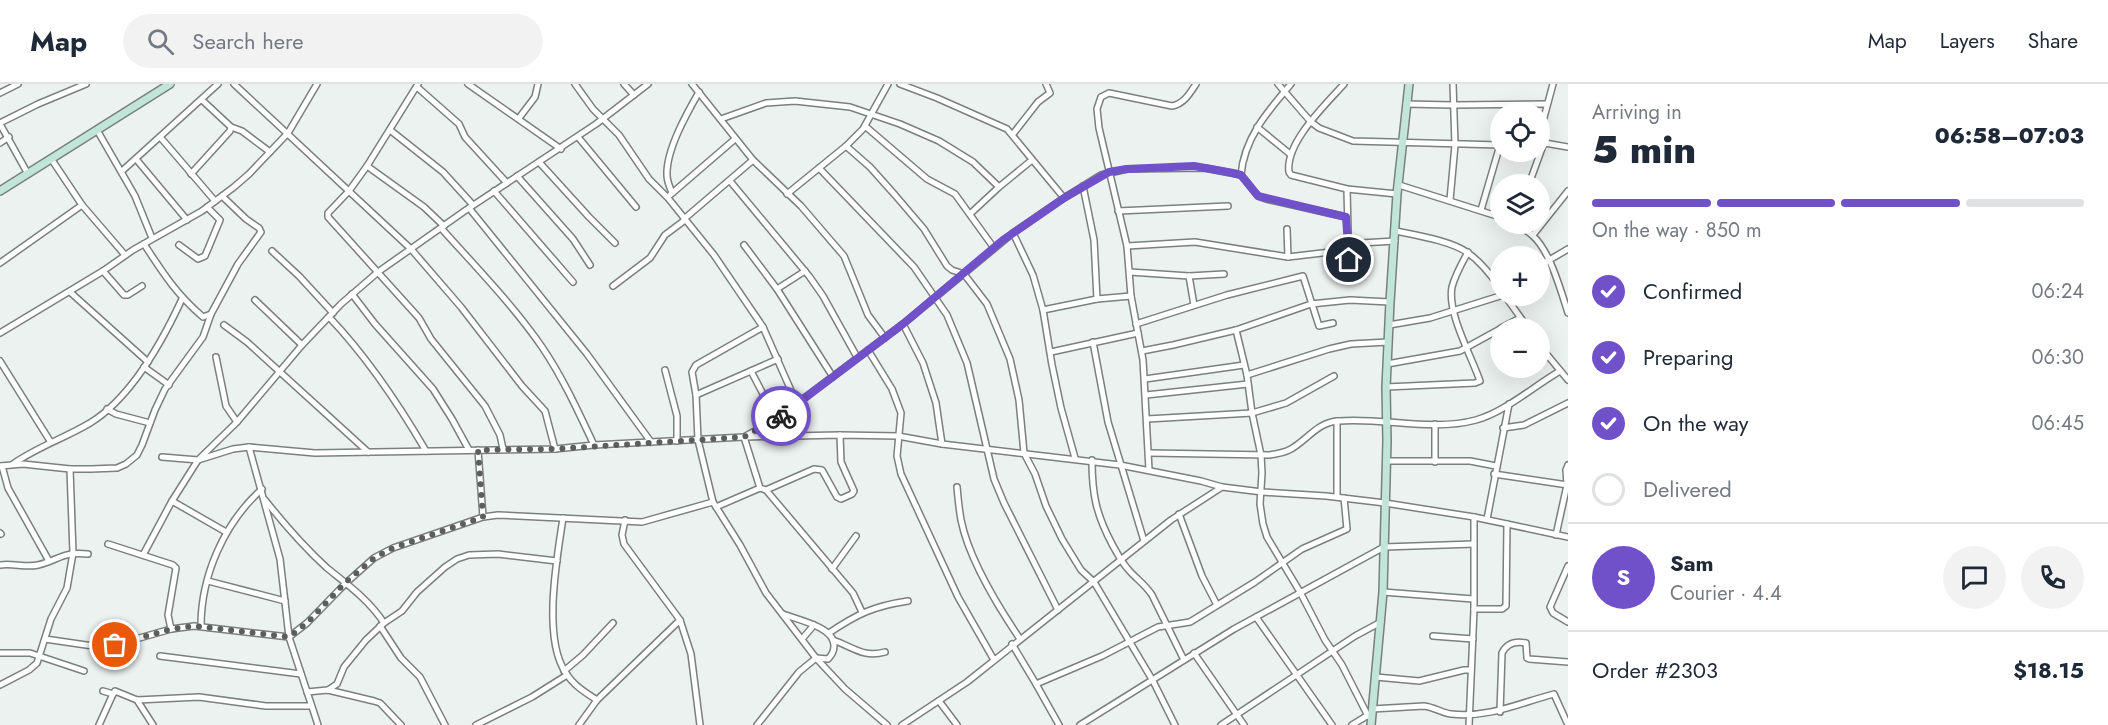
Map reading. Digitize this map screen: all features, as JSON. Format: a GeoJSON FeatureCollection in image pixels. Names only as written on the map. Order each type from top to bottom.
{"type":"FeatureCollection","features":[{"type":"Feature","properties":{"kind":"street"},"geometry":{"type":"LineString","coordinates":[[0,93],[18,84]]}},
{"type":"Feature","properties":{"kind":"street"},"geometry":{"type":"LineString","coordinates":[[28,174],[0,124],[38,104],[86,84]]}},
{"type":"Feature","properties":{"kind":"street"},"geometry":{"type":"LineString","coordinates":[[0,191],[170,84]]}},
{"type":"Feature","properties":{"kind":"street"},"geometry":{"type":"LineString","coordinates":[[122,171],[218,84]]}},
{"type":"Feature","properties":{"kind":"street"},"geometry":{"type":"LineString","coordinates":[[234,84],[411,249],[461,307],[544,411],[555,449]]}},
{"type":"Feature","properties":{"kind":"street"},"geometry":{"type":"LineString","coordinates":[[0,333],[70,292],[152,238],[187,220],[222,196],[249,174],[288,133],[317,84]]}},
{"type":"Feature","properties":{"kind":"street"},"geometry":{"type":"LineString","coordinates":[[468,84],[478,87],[561,148]]}},
{"type":"Feature","properties":{"kind":"street"},"geometry":{"type":"LineString","coordinates":[[519,118],[535,97],[538,84]]}},
{"type":"Feature","properties":{"kind":"street"},"geometry":{"type":"LineString","coordinates":[[574,84],[618,135],[649,179],[670,196],[714,255],[763,327],[797,404]]}},
{"type":"Feature","properties":{"kind":"street"},"geometry":{"type":"LineString","coordinates":[[624,84],[634,95]]}},
{"type":"Feature","properties":{"kind":"street"},"geometry":{"type":"LineString","coordinates":[[143,555],[172,501],[198,460],[237,422],[302,345],[352,294],[378,272],[442,227],[578,137],[647,84]]}},
{"type":"Feature","properties":{"kind":"street"},"geometry":{"type":"LineString","coordinates":[[692,84],[753,160],[801,206],[844,256],[868,315],[885,338]]}},
{"type":"Feature","properties":{"kind":"street"},"geometry":{"type":"LineString","coordinates":[[788,194],[846,146],[865,126],[888,84]]}},
{"type":"Feature","properties":{"kind":"street"},"geometry":{"type":"LineString","coordinates":[[900,84],[910,86],[993,122],[1012,134],[1064,198]]}},
{"type":"Feature","properties":{"kind":"street"},"geometry":{"type":"LineString","coordinates":[[1012,134],[1038,102],[1050,93],[1046,84]]}},
{"type":"Feature","properties":{"kind":"street"},"geometry":{"type":"LineString","coordinates":[[1149,470],[1145,379],[1131,296],[1127,246],[1099,128],[1097,109],[1101,97],[1109,93],[1172,106],[1181,102],[1196,84]]}},
{"type":"Feature","properties":{"kind":"street"},"geometry":{"type":"LineString","coordinates":[[1278,84],[1311,122],[1353,141],[1490,145]]}},
{"type":"Feature","properties":{"kind":"street"},"geometry":{"type":"LineString","coordinates":[[1241,175],[1244,157],[1257,127],[1273,102],[1291,84]]}},
{"type":"Feature","properties":{"kind":"street"},"geometry":{"type":"LineString","coordinates":[[1344,84],[1311,122],[1290,154],[1288,168],[1291,175],[1347,189],[1397,194]]}},
{"type":"Feature","properties":{"kind":"street"},"geometry":{"type":"LineString","coordinates":[[1371,725],[1383,592],[1387,462],[1386,387],[1390,302],[1397,194],[1409,84]]}},
{"type":"Feature","properties":{"kind":"street"},"geometry":{"type":"LineString","coordinates":[[1450,200],[1455,145],[1453,84]]}},
{"type":"Feature","properties":{"kind":"street"},"geometry":{"type":"LineString","coordinates":[[1548,102],[1553,84]]}},
{"type":"Feature","properties":{"kind":"street"},"geometry":{"type":"LineString","coordinates":[[503,449],[500,435],[485,406],[431,339],[419,318],[328,217],[328,213],[367,166],[417,86],[459,124],[465,137],[507,183]]}},
{"type":"Feature","properties":{"kind":"street"},"geometry":{"type":"LineString","coordinates":[[670,196],[667,174],[670,156],[699,92]]}},
{"type":"Feature","properties":{"kind":"street"},"geometry":{"type":"LineString","coordinates":[[202,100],[231,127],[242,131],[270,152]]}},
{"type":"Feature","properties":{"kind":"street"},"geometry":{"type":"LineString","coordinates":[[721,119],[766,103],[795,101],[850,107],[939,141],[973,162],[999,187]]}},
{"type":"Feature","properties":{"kind":"street"},"geometry":{"type":"LineString","coordinates":[[1407,104],[1490,105]]}},
{"type":"Feature","properties":{"kind":"street"},"geometry":{"type":"LineString","coordinates":[[865,126],[927,179],[956,194],[994,248]]}},
{"type":"Feature","properties":{"kind":"street"},"geometry":{"type":"LineString","coordinates":[[191,174],[214,151],[231,127]]}},
{"type":"Feature","properties":{"kind":"street"},"geometry":{"type":"LineString","coordinates":[[1257,127],[1290,154]]}},
{"type":"Feature","properties":{"kind":"street"},"geometry":{"type":"LineString","coordinates":[[97,130],[122,171],[146,220],[152,238]]}},
{"type":"Feature","properties":{"kind":"street"},"geometry":{"type":"LineString","coordinates":[[390,130],[443,172],[587,354],[651,442]]}},
{"type":"Feature","properties":{"kind":"street"},"geometry":{"type":"LineString","coordinates":[[0,143],[9,137]]}},
{"type":"Feature","properties":{"kind":"street"},"geometry":{"type":"LineString","coordinates":[[578,137],[636,207]]}},
{"type":"Feature","properties":{"kind":"street"},"geometry":{"type":"LineString","coordinates":[[160,138],[215,201]]}},
{"type":"Feature","properties":{"kind":"street"},"geometry":{"type":"LineString","coordinates":[[670,196],[735,139]]}},
{"type":"Feature","properties":{"kind":"street"},"geometry":{"type":"LineString","coordinates":[[1550,144],[1568,147]]}},
{"type":"Feature","properties":{"kind":"street"},"geometry":{"type":"LineString","coordinates":[[846,146],[870,167],[924,229],[947,266],[964,274],[987,304],[1011,359],[1019,399],[1024,453],[1030,461],[1047,506],[1062,539],[1081,570],[1094,582],[1153,681],[1175,725]]}},
{"type":"Feature","properties":{"kind":"street"},"geometry":{"type":"LineString","coordinates":[[136,159],[187,220]]}},
{"type":"Feature","properties":{"kind":"street"},"geometry":{"type":"LineString","coordinates":[[52,160],[82,205],[125,255]]}},
{"type":"Feature","properties":{"kind":"street"},"geometry":{"type":"LineString","coordinates":[[613,286],[650,258],[661,240],[753,160]]}},
{"type":"Feature","properties":{"kind":"street"},"geometry":{"type":"LineString","coordinates":[[970,214],[1032,160]]}},
{"type":"Feature","properties":{"kind":"street"},"geometry":{"type":"LineString","coordinates":[[539,162],[615,243]]}},
{"type":"Feature","properties":{"kind":"street"},"geometry":{"type":"LineString","coordinates":[[1480,210],[1495,162]]}},
{"type":"Feature","properties":{"kind":"street"},"geometry":{"type":"LineString","coordinates":[[367,166],[424,207],[506,301],[542,347],[571,395],[594,445]]}},
{"type":"Feature","properties":{"kind":"street"},"geometry":{"type":"LineString","coordinates":[[744,437],[776,419],[885,338],[1013,233],[1064,198],[1109,172],[1194,166],[1241,175],[1258,196],[1346,217]]}},
{"type":"Feature","properties":{"kind":"street"},"geometry":{"type":"LineString","coordinates":[[819,168],[914,267],[947,315],[967,363],[994,479],[1058,610]]}},
{"type":"Feature","properties":{"kind":"street"},"geometry":{"type":"LineString","coordinates":[[517,176],[573,239],[590,265]]}},
{"type":"Feature","properties":{"kind":"street"},"geometry":{"type":"LineString","coordinates":[[730,181],[805,271],[823,296],[857,357]]}},
{"type":"Feature","properties":{"kind":"street"},"geometry":{"type":"LineString","coordinates":[[1399,185],[1490,214]]}},
{"type":"Feature","properties":{"kind":"street"},"geometry":{"type":"LineString","coordinates":[[1083,186],[1094,240],[1097,299]]}},
{"type":"Feature","properties":{"kind":"street"},"geometry":{"type":"LineString","coordinates":[[1347,189],[1349,274]]}},
{"type":"Feature","properties":{"kind":"street"},"geometry":{"type":"LineString","coordinates":[[494,191],[573,282]]}},
{"type":"Feature","properties":{"kind":"street"},"geometry":{"type":"LineString","coordinates":[[1540,246],[1533,235],[1568,191]]}},
{"type":"Feature","properties":{"kind":"street"},"geometry":{"type":"LineString","coordinates":[[49,561],[8,488],[1,466],[70,469],[117,468],[137,455],[168,385],[203,337],[211,314],[238,264],[261,232],[222,196]]}},
{"type":"Feature","properties":{"kind":"street"},"geometry":{"type":"LineString","coordinates":[[0,262],[82,205]]}},
{"type":"Feature","properties":{"kind":"street"},"geometry":{"type":"LineString","coordinates":[[1118,212],[1228,206]]}},
{"type":"Feature","properties":{"kind":"street"},"geometry":{"type":"LineString","coordinates":[[178,245],[198,259],[205,256],[220,220],[207,207]]}},
{"type":"Feature","properties":{"kind":"street"},"geometry":{"type":"LineString","coordinates":[[1287,229],[1288,257]]}},
{"type":"Feature","properties":{"kind":"street"},"geometry":{"type":"LineString","coordinates":[[1396,231],[1427,238],[1468,252],[1490,274]]}},
{"type":"Feature","properties":{"kind":"street"},"geometry":{"type":"LineString","coordinates":[[1013,233],[1034,276],[1043,310],[1061,408],[1075,458]]}},
{"type":"Feature","properties":{"kind":"street"},"geometry":{"type":"LineString","coordinates":[[1127,246],[1195,242],[1225,245],[1273,256],[1288,257],[1339,251],[1361,243],[1395,241]]}},
{"type":"Feature","properties":{"kind":"street"},"geometry":{"type":"LineString","coordinates":[[144,244],[182,298],[203,317],[211,314]]}},
{"type":"Feature","properties":{"kind":"street"},"geometry":{"type":"LineString","coordinates":[[744,245],[777,289],[833,377]]}},
{"type":"Feature","properties":{"kind":"street"},"geometry":{"type":"LineString","coordinates":[[1550,258],[1568,249]]}},
{"type":"Feature","properties":{"kind":"street"},"geometry":{"type":"LineString","coordinates":[[272,251],[300,276],[365,357],[410,423],[426,451]]}},
{"type":"Feature","properties":{"kind":"street"},"geometry":{"type":"LineString","coordinates":[[1386,387],[1479,383],[1453,312],[1452,288],[1468,252]]}},
{"type":"Feature","properties":{"kind":"street"},"geometry":{"type":"LineString","coordinates":[[1550,264],[1567,308]]}},
{"type":"Feature","properties":{"kind":"street"},"geometry":{"type":"LineString","coordinates":[[103,271],[124,295],[142,286]]}},
{"type":"Feature","properties":{"kind":"street"},"geometry":{"type":"LineString","coordinates":[[777,289],[805,271]]}},
{"type":"Feature","properties":{"kind":"street"},"geometry":{"type":"LineString","coordinates":[[1130,272],[1189,276],[1224,274]]}},
{"type":"Feature","properties":{"kind":"street"},"geometry":{"type":"LineString","coordinates":[[1189,276],[1194,305]]}},
{"type":"Feature","properties":{"kind":"street"},"geometry":{"type":"LineString","coordinates":[[1136,324],[1264,284],[1303,276],[1320,326],[1333,323]]}},
{"type":"Feature","properties":{"kind":"street"},"geometry":{"type":"LineString","coordinates":[[70,292],[168,385]]}},
{"type":"Feature","properties":{"kind":"street"},"geometry":{"type":"LineString","coordinates":[[352,294],[375,324],[433,389],[469,450]]}},
{"type":"Feature","properties":{"kind":"street"},"geometry":{"type":"LineString","coordinates":[[1043,310],[1097,299],[1131,296]]}},
{"type":"Feature","properties":{"kind":"street"},"geometry":{"type":"LineString","coordinates":[[11,465],[50,441],[68,435],[92,422],[107,409],[146,365],[166,334],[182,298]]}},
{"type":"Feature","properties":{"kind":"street"},"geometry":{"type":"LineString","coordinates":[[1389,324],[1411,322],[1453,312],[1490,299]]}},
{"type":"Feature","properties":{"kind":"street"},"geometry":{"type":"LineString","coordinates":[[255,300],[302,345]]}},
{"type":"Feature","properties":{"kind":"street"},"geometry":{"type":"LineString","coordinates":[[1142,351],[1236,330],[1311,304],[1350,300],[1390,302]]}},
{"type":"Feature","properties":{"kind":"street"},"geometry":{"type":"LineString","coordinates":[[1512,306],[1520,318]]}},
{"type":"Feature","properties":{"kind":"street"},"geometry":{"type":"LineString","coordinates":[[903,324],[923,363],[936,403],[942,444]]}},
{"type":"Feature","properties":{"kind":"street"},"geometry":{"type":"LineString","coordinates":[[224,325],[238,334],[368,452]]}},
{"type":"Feature","properties":{"kind":"street"},"geometry":{"type":"LineString","coordinates":[[763,327],[696,365],[692,372],[696,395],[698,440],[714,504],[766,593],[816,658],[845,689],[887,725]]}},
{"type":"Feature","properties":{"kind":"street"},"geometry":{"type":"LineString","coordinates":[[1236,330],[1247,375],[1261,455],[1260,515],[1267,537],[1300,592],[1312,618],[1371,713]]}},
{"type":"Feature","properties":{"kind":"street"},"geometry":{"type":"LineString","coordinates":[[1051,352],[1138,333]]}},
{"type":"Feature","properties":{"kind":"street"},"geometry":{"type":"LineString","coordinates":[[1387,364],[1451,353],[1468,348],[1474,342],[1490,334]]}},
{"type":"Feature","properties":{"kind":"street"},"geometry":{"type":"LineString","coordinates":[[1094,342],[1108,422],[1144,541]]}},
{"type":"Feature","properties":{"kind":"street"},"geometry":{"type":"LineString","coordinates":[[1247,375],[1329,349],[1351,344],[1388,342]]}},
{"type":"Feature","properties":{"kind":"street"},"geometry":{"type":"LineString","coordinates":[[868,350],[892,389],[901,413],[897,456],[901,474],[958,597],[994,660]]}},
{"type":"Feature","properties":{"kind":"street"},"geometry":{"type":"LineString","coordinates":[[216,357],[226,406],[237,422]]}},
{"type":"Feature","properties":{"kind":"street"},"geometry":{"type":"LineString","coordinates":[[696,395],[778,359]]}},
{"type":"Feature","properties":{"kind":"street"},"geometry":{"type":"LineString","coordinates":[[1550,359],[1568,380]]}},
{"type":"Feature","properties":{"kind":"street"},"geometry":{"type":"LineString","coordinates":[[0,362],[50,441]]}},
{"type":"Feature","properties":{"kind":"street"},"geometry":{"type":"LineString","coordinates":[[1145,379],[1244,365]]}},
{"type":"Feature","properties":{"kind":"street"},"geometry":{"type":"LineString","coordinates":[[665,370],[677,416],[677,441]]}},
{"type":"Feature","properties":{"kind":"street"},"geometry":{"type":"LineString","coordinates":[[751,370],[776,419]]}},
{"type":"Feature","properties":{"kind":"street"},"geometry":{"type":"LineString","coordinates":[[1149,453],[1261,455],[1285,452],[1319,427],[1337,421],[1435,424],[1475,420],[1509,404],[1560,371]]}},
{"type":"Feature","properties":{"kind":"street"},"geometry":{"type":"LineString","coordinates":[[1147,419],[1252,413],[1286,403],[1334,376]]}},
{"type":"Feature","properties":{"kind":"street"},"geometry":{"type":"LineString","coordinates":[[1146,395],[1248,384]]}},
{"type":"Feature","properties":{"kind":"street"},"geometry":{"type":"LineString","coordinates":[[1503,428],[1524,425],[1568,403]]}},
{"type":"Feature","properties":{"kind":"street"},"geometry":{"type":"LineString","coordinates":[[1487,519],[1509,404]]}},
{"type":"Feature","properties":{"kind":"street"},"geometry":{"type":"LineString","coordinates":[[107,409],[116,414],[150,423]]}},
{"type":"Feature","properties":{"kind":"street"},"geometry":{"type":"LineString","coordinates":[[1337,421],[1337,497]]}},
{"type":"Feature","properties":{"kind":"street"},"geometry":{"type":"LineString","coordinates":[[1434,462],[1435,424]]}},
{"type":"Feature","properties":{"kind":"street"},"geometry":{"type":"LineString","coordinates":[[115,645],[171,629],[201,626],[289,637],[323,608],[346,582],[374,558],[393,548],[483,517],[498,515],[642,522],[763,489],[814,469],[822,470],[837,497],[841,499],[854,491],[841,462],[840,435]]}},
{"type":"Feature","properties":{"kind":"street"},"geometry":{"type":"LineString","coordinates":[[162,457],[198,460],[233,449],[249,447],[315,453],[555,449],[744,437],[898,436],[942,444],[1092,460],[1149,470],[1222,487],[1385,503],[1487,519],[1568,537]]}},
{"type":"Feature","properties":{"kind":"street"},"geometry":{"type":"LineString","coordinates":[[744,437],[763,489],[853,593],[862,612]]}},
{"type":"Feature","properties":{"kind":"street"},"geometry":{"type":"LineString","coordinates":[[249,447],[280,559],[289,637],[318,725]]}},
{"type":"Feature","properties":{"kind":"street"},"geometry":{"type":"LineString","coordinates":[[478,450],[483,517]]}},
{"type":"Feature","properties":{"kind":"street"},"geometry":{"type":"LineString","coordinates":[[1092,460],[1094,502],[1104,529],[1121,561],[1146,585],[1185,660]]}},
{"type":"Feature","properties":{"kind":"street"},"geometry":{"type":"LineString","coordinates":[[1387,462],[1470,461],[1496,465]]}},
{"type":"Feature","properties":{"kind":"street"},"geometry":{"type":"LineString","coordinates":[[1556,535],[1567,485],[1568,465]]}},
{"type":"Feature","properties":{"kind":"street"},"geometry":{"type":"LineString","coordinates":[[0,685],[32,668],[40,657],[51,619],[67,588],[74,553],[70,469]]}},
{"type":"Feature","properties":{"kind":"street"},"geometry":{"type":"LineString","coordinates":[[1494,474],[1567,485]]}},
{"type":"Feature","properties":{"kind":"street"},"geometry":{"type":"LineString","coordinates":[[957,487],[961,522],[974,558],[1020,639]]}},
{"type":"Feature","properties":{"kind":"street"},"geometry":{"type":"LineString","coordinates":[[902,725],[994,660],[1179,514],[1222,487]]}},
{"type":"Feature","properties":{"kind":"street"},"geometry":{"type":"LineString","coordinates":[[201,626],[201,605],[225,532],[248,502],[262,489]]}},
{"type":"Feature","properties":{"kind":"street"},"geometry":{"type":"LineString","coordinates":[[264,498],[292,534],[369,603],[400,658],[420,677],[445,725]]}},
{"type":"Feature","properties":{"kind":"street"},"geometry":{"type":"LineString","coordinates":[[1036,684],[1102,656],[1158,627],[1190,622],[1255,582],[1302,549],[1347,529],[1344,498]]}},
{"type":"Feature","properties":{"kind":"street"},"geometry":{"type":"LineString","coordinates":[[172,501],[225,532]]}},
{"type":"Feature","properties":{"kind":"street"},"geometry":{"type":"LineString","coordinates":[[1179,514],[1202,576],[1217,605]]}},
{"type":"Feature","properties":{"kind":"street"},"geometry":{"type":"LineString","coordinates":[[1469,725],[1474,609],[1474,517]]}},
{"type":"Feature","properties":{"kind":"street"},"geometry":{"type":"LineString","coordinates":[[563,518],[557,561],[553,626],[556,650],[566,673],[597,700]]}},
{"type":"Feature","properties":{"kind":"street"},"geometry":{"type":"LineString","coordinates":[[625,520],[622,535],[624,544],[680,620],[691,654],[700,725]]}},
{"type":"Feature","properties":{"kind":"street"},"geometry":{"type":"LineString","coordinates":[[1474,609],[1502,609],[1506,606],[1507,524]]}},
{"type":"Feature","properties":{"kind":"street"},"geometry":{"type":"LineString","coordinates":[[832,569],[856,536]]}},
{"type":"Feature","properties":{"kind":"street"},"geometry":{"type":"LineString","coordinates":[[108,544],[173,565],[176,568],[168,615],[171,629]]}},
{"type":"Feature","properties":{"kind":"street"},"geometry":{"type":"LineString","coordinates":[[1080,725],[1194,653],[1384,547],[1474,544]]}},
{"type":"Feature","properties":{"kind":"street"},"geometry":{"type":"LineString","coordinates":[[0,566],[10,563],[34,566],[74,553],[88,555]]}},
{"type":"Feature","properties":{"kind":"street"},"geometry":{"type":"LineString","coordinates":[[328,690],[336,684],[344,667],[382,624],[402,611],[417,592],[445,567],[469,555],[498,554],[557,561]]}},
{"type":"Feature","properties":{"kind":"street"},"geometry":{"type":"LineString","coordinates":[[1568,566],[1550,607],[1553,613],[1568,622]]}},
{"type":"Feature","properties":{"kind":"street"},"geometry":{"type":"LineString","coordinates":[[208,581],[285,601]]}},
{"type":"Feature","properties":{"kind":"street"},"geometry":{"type":"LineString","coordinates":[[1383,592],[1473,599]]}},
{"type":"Feature","properties":{"kind":"street"},"geometry":{"type":"LineString","coordinates":[[829,633],[862,612],[886,604],[908,601]]}},
{"type":"Feature","properties":{"kind":"street"},"geometry":{"type":"LineString","coordinates":[[757,725],[799,672],[816,658],[828,659],[832,655],[833,640],[829,633],[782,614]]}},
{"type":"Feature","properties":{"kind":"street"},"geometry":{"type":"LineString","coordinates":[[1256,617],[1332,725]]}},
{"type":"Feature","properties":{"kind":"street"},"geometry":{"type":"LineString","coordinates":[[579,725],[597,700],[680,620]]}},
{"type":"Feature","properties":{"kind":"street"},"geometry":{"type":"LineString","coordinates":[[476,725],[532,697],[566,673],[613,622]]}},
{"type":"Feature","properties":{"kind":"street"},"geometry":{"type":"LineString","coordinates":[[1221,725],[1367,628],[1381,622]]}},
{"type":"Feature","properties":{"kind":"street"},"geometry":{"type":"LineString","coordinates":[[802,639],[814,625]]}},
{"type":"Feature","properties":{"kind":"street"},"geometry":{"type":"LineString","coordinates":[[1433,636],[1473,639]]}},
{"type":"Feature","properties":{"kind":"street"},"geometry":{"type":"LineString","coordinates":[[45,639],[93,646]]}},
{"type":"Feature","properties":{"kind":"street"},"geometry":{"type":"LineString","coordinates":[[833,640],[865,654],[874,655],[885,652]]}},
{"type":"Feature","properties":{"kind":"street"},"geometry":{"type":"LineString","coordinates":[[1500,712],[1503,653],[1512,642],[1526,643],[1529,659],[1568,662]]}},
{"type":"Feature","properties":{"kind":"street"},"geometry":{"type":"LineString","coordinates":[[1012,644],[1059,725]]}},
{"type":"Feature","properties":{"kind":"street"},"geometry":{"type":"LineString","coordinates":[[0,653],[30,653],[84,671]]}},
{"type":"Feature","properties":{"kind":"street"},"geometry":{"type":"LineString","coordinates":[[1194,653],[1244,725]]}},
{"type":"Feature","properties":{"kind":"street"},"geometry":{"type":"LineString","coordinates":[[160,657],[301,674]]}},
{"type":"Feature","properties":{"kind":"street"},"geometry":{"type":"LineString","coordinates":[[1376,677],[1419,681],[1470,670]]}},
{"type":"Feature","properties":{"kind":"street"},"geometry":{"type":"LineString","coordinates":[[103,690],[114,694]]}},
{"type":"Feature","properties":{"kind":"street"},"geometry":{"type":"LineString","coordinates":[[307,692],[328,690],[380,703],[401,725]]}},
{"type":"Feature","properties":{"kind":"street"},"geometry":{"type":"LineString","coordinates":[[99,725],[115,691],[137,700],[199,697],[266,706],[311,706]]}},
{"type":"Feature","properties":{"kind":"street"},"geometry":{"type":"LineString","coordinates":[[1352,725],[1371,713],[1424,706],[1447,714],[1469,715],[1500,712],[1554,694],[1568,724]]}},
{"type":"Feature","properties":{"kind":"street"},"geometry":{"type":"LineString","coordinates":[[137,700],[153,725]]}},
{"type":"Feature","properties":{"kind":"street"},"geometry":{"type":"LineString","coordinates":[[939,701],[957,725]]}},
{"type":"Feature","properties":{"kind":"way so far"},"geometry":{"type":"LineString","coordinates":[[115,645],[171,629],[194,626],[289,637],[307,623],[346,582],[374,558],[393,548],[483,517],[478,450],[555,449],[744,437],[781,416]]}},
{"type":"Feature","properties":{"kind":"route"},"geometry":{"type":"LineString","coordinates":[[781,416],[903,324],[1003,240],[1064,198],[1109,172],[1194,166],[1241,175],[1258,196],[1346,217],[1349,260]]}}]}
